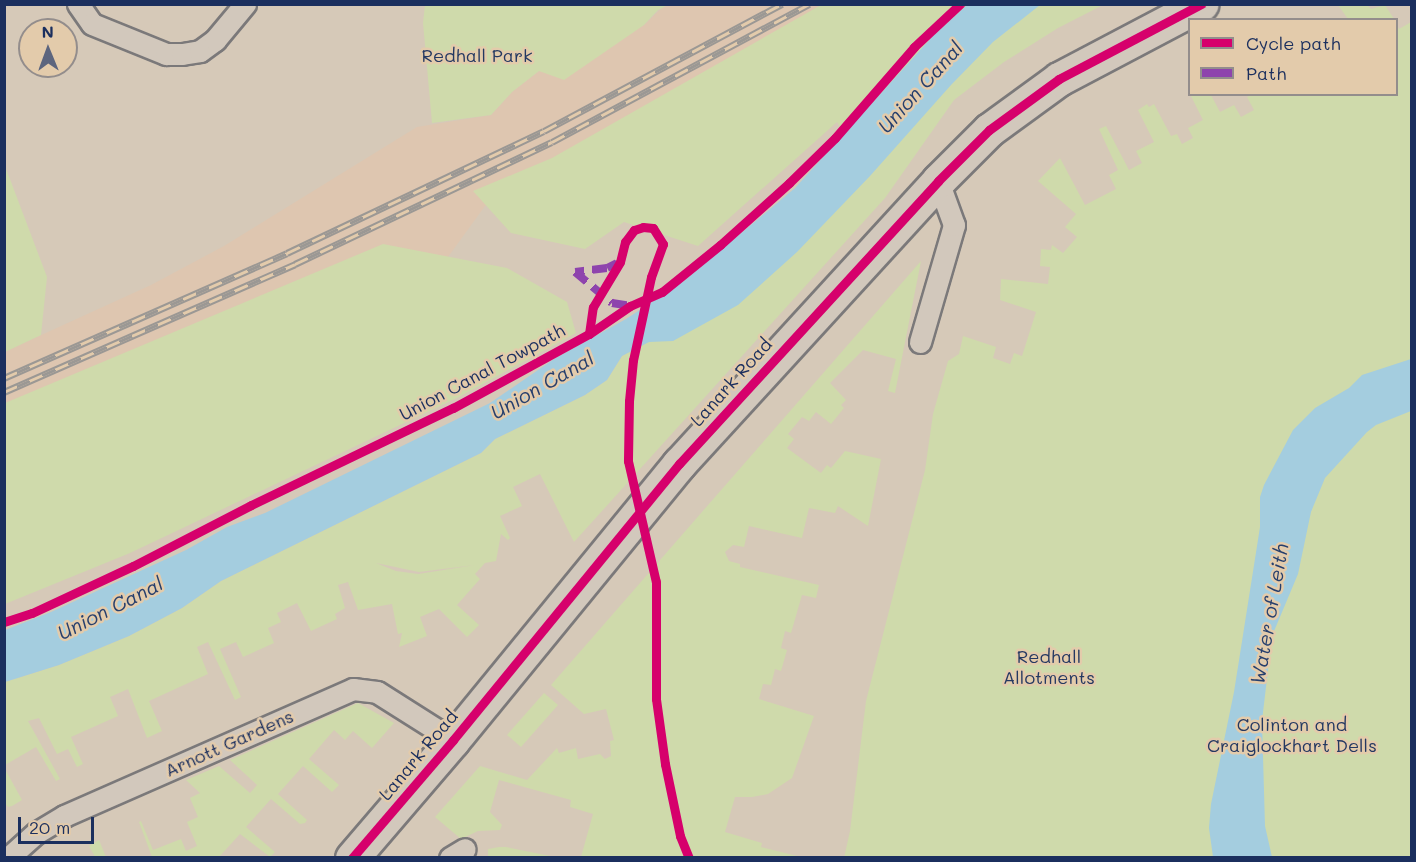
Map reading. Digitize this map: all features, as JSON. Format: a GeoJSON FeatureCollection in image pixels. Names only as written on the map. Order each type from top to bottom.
{"type":"FeatureCollection","features":[{"type":"Feature","properties":{"kind":"main road","name":"Lanark Road"},"geometry":{"type":"LineString","coordinates":[[352,858],[453,740],[679,464],[938,181],[988,130],[1059,80],[1201,4]]}},
{"type":"Feature","properties":{"kind":"street"},"geometry":{"type":"LineString","coordinates":[[78,4],[92,24],[166,54],[182,54],[200,51],[215,40],[245,4]]}},
{"type":"Feature","properties":{"kind":"street"},"geometry":{"type":"LineString","coordinates":[[920,342],[954,225],[938,181]]}},
{"type":"Feature","properties":{"kind":"street","name":"Arnott Gardens"},"geometry":{"type":"LineString","coordinates":[[8,858],[36,833],[64,816],[353,689],[377,692],[453,740]]}},
{"type":"Feature","properties":{"kind":"shaded area"},"geometry":{"type":"Polygon","coordinates":[[[665,5],[966,5],[485,206],[432,279],[5,418],[4,352],[151,285],[224,246],[417,127],[491,115],[512,92],[539,71],[644,25],[665,5]]]}},
{"type":"Feature","properties":{"kind":"green space","name":"Redhall Park"},"geometry":{"type":"Polygon","coordinates":[[[425,4],[668,5],[658,10],[644,25],[564,80],[539,71],[512,92],[491,115],[432,123],[423,23],[425,4]]]}},
{"type":"Feature","properties":{"kind":"green space"},"geometry":{"type":"Polygon","coordinates":[[[821,5],[1103,5],[1058,28],[1004,62],[954,100],[885,198],[574,542],[540,474],[513,487],[522,506],[500,516],[510,538],[508,540],[501,534],[496,561],[485,563],[475,574],[480,579],[457,605],[479,625],[467,637],[439,609],[420,617],[427,636],[399,647],[402,633],[398,634],[392,604],[358,610],[348,582],[338,585],[345,608],[335,614],[337,619],[311,631],[297,603],[277,613],[281,622],[268,628],[274,643],[243,657],[236,642],[220,649],[241,697],[235,700],[208,642],[197,647],[208,674],[149,701],[162,731],[147,738],[128,689],[110,697],[118,716],[71,737],[83,764],[77,767],[68,749],[57,754],[39,718],[28,721],[60,779],[56,781],[36,747],[5,765],[5,682],[59,665],[129,636],[182,608],[221,581],[481,453],[495,439],[585,395],[607,380],[622,356],[649,341],[673,341],[870,176],[837,122],[698,246],[624,222],[585,249],[511,233],[473,191],[552,158],[821,5]],[[376,563],[396,571],[418,574],[475,565],[419,572],[376,563]]]}},
{"type":"Feature","properties":{"kind":"green space"},"geometry":{"type":"Polygon","coordinates":[[[1338,5],[1367,5],[1371,9],[1385,5],[1393,18],[1347,18],[1338,5]]]}},
{"type":"Feature","properties":{"kind":"green space"},"geometry":{"type":"Polygon","coordinates":[[[1411,22],[1411,857],[844,858],[850,831],[866,701],[925,470],[933,414],[948,361],[959,354],[963,336],[996,347],[993,358],[1010,364],[1014,353],[1022,356],[1036,312],[1000,300],[1001,279],[1048,284],[1050,267],[1040,266],[1041,249],[1051,250],[1052,245],[1063,253],[1077,237],[1065,227],[1076,214],[1038,181],[1060,158],[1085,205],[1116,189],[1109,175],[1118,170],[1099,129],[1106,126],[1129,170],[1142,163],[1136,151],[1154,142],[1138,110],[1147,104],[1149,107],[1154,104],[1171,136],[1177,134],[1182,144],[1193,138],[1188,128],[1203,120],[1191,96],[1212,96],[1220,112],[1234,105],[1241,117],[1254,110],[1247,97],[1249,96],[1398,96],[1398,27],[1399,29],[1411,22]]]}},
{"type":"Feature","properties":{"kind":"green space"},"geometry":{"type":"Polygon","coordinates":[[[5,166],[47,277],[41,335],[5,352],[5,166]]]}},
{"type":"Feature","properties":{"kind":"green space"},"geometry":{"type":"Polygon","coordinates":[[[383,244],[507,268],[567,302],[576,333],[459,397],[130,553],[5,604],[5,403],[383,244]]]}},
{"type":"Feature","properties":{"kind":"green space"},"geometry":{"type":"Polygon","coordinates":[[[921,261],[895,393],[888,391],[896,359],[863,350],[830,383],[846,400],[841,405],[844,408],[831,424],[816,412],[809,421],[802,417],[788,434],[794,439],[787,448],[821,473],[827,465],[831,468],[845,451],[881,459],[868,526],[838,506],[835,513],[809,508],[802,538],[749,526],[744,547],[733,545],[725,552],[729,561],[740,564],[740,567],[819,585],[816,598],[802,595],[791,633],[785,631],[781,648],[787,650],[781,671],[775,669],[771,685],[763,684],[759,699],[814,716],[792,778],[768,794],[735,797],[725,832],[762,843],[761,847],[801,857],[581,857],[593,814],[570,807],[571,800],[499,780],[490,812],[502,825],[500,830],[478,831],[461,839],[435,817],[480,766],[527,780],[557,748],[559,753],[576,748],[578,759],[600,754],[605,759],[611,756],[610,741],[614,740],[606,709],[584,714],[551,685],[921,261]]]}},
{"type":"Feature","properties":{"kind":"green space"},"geometry":{"type":"Polygon","coordinates":[[[544,693],[558,705],[521,747],[507,735],[544,693]]]}},
{"type":"Feature","properties":{"kind":"green space"},"geometry":{"type":"Polygon","coordinates":[[[358,703],[394,723],[372,748],[353,731],[345,740],[334,730],[309,759],[339,785],[332,792],[303,766],[278,794],[307,820],[305,823],[300,824],[271,799],[246,827],[275,852],[270,857],[240,834],[219,857],[152,857],[139,822],[141,821],[153,850],[181,839],[186,851],[197,846],[187,822],[198,817],[190,798],[200,793],[186,780],[219,766],[250,793],[257,785],[230,760],[358,703]]]}},
{"type":"Feature","properties":{"kind":"green space"},"geometry":{"type":"Polygon","coordinates":[[[5,769],[22,800],[8,807],[5,803],[5,769]]]}},
{"type":"Feature","properties":{"kind":"green space"},"geometry":{"type":"Polygon","coordinates":[[[99,840],[106,857],[95,857],[89,846],[99,840]]]}},
{"type":"Feature","properties":{"kind":"green space"},"geometry":{"type":"Polygon","coordinates":[[[499,847],[555,857],[488,857],[488,849],[499,847]]]}},
{"type":"Feature","properties":{"kind":"water","name":"Union Canal"},"geometry":{"type":"Polygon","coordinates":[[[968,4],[1040,5],[993,42],[797,252],[738,305],[673,341],[649,342],[622,356],[607,380],[585,395],[495,439],[481,453],[221,581],[182,608],[129,636],[59,665],[5,682],[5,630],[51,612],[186,550],[227,527],[265,513],[490,403],[554,359],[626,319],[684,281],[795,188],[932,37],[968,4]]]}},
{"type":"Feature","properties":{"kind":"water","name":"Water of Leith"},"geometry":{"type":"Polygon","coordinates":[[[1411,359],[1411,411],[1376,425],[1367,432],[1325,478],[1311,512],[1298,574],[1272,636],[1262,721],[1265,826],[1272,857],[1213,857],[1209,828],[1211,804],[1234,692],[1260,527],[1260,497],[1264,485],[1293,430],[1315,408],[1349,388],[1362,375],[1411,359]]]}},
{"type":"Feature","properties":{"kind":"railway"},"geometry":{"type":"LineString","coordinates":[[4,378],[287,253],[544,131],[782,4]]}},
{"type":"Feature","properties":{"kind":"railway"},"geometry":{"type":"LineString","coordinates":[[4,392],[295,264],[552,142],[809,4]]}},
{"type":"Feature","properties":{"kind":"marked path"},"geometry":{"type":"LineString","coordinates":[[617,263],[607,268],[575,272],[612,303],[630,306]]}},
{"type":"Feature","properties":{"kind":"cycle path","name":"Union Canal Towpath"},"geometry":{"type":"LineString","coordinates":[[4,622],[32,613],[133,566],[251,505],[453,408],[589,334],[630,306],[662,292],[720,245],[789,183],[835,138],[914,47],[960,4]]}},
{"type":"Feature","properties":{"kind":"cycle path"},"geometry":{"type":"LineString","coordinates":[[352,858],[453,740],[679,464],[938,181],[989,130],[1059,79],[1201,4]]}},
{"type":"Feature","properties":{"kind":"cycle path"},"geometry":{"type":"LineString","coordinates":[[589,334],[593,307],[620,262],[625,242],[634,230],[643,227],[653,228],[663,244],[651,277],[633,360],[629,401],[628,461],[656,582],[656,699],[665,764],[680,836],[689,858]]}},
{"type":"Feature","properties":{"kind":"park label","name":"Redhall Allotments"},"geometry":{"type":"Point","coordinates":[1049,667]}},
{"type":"Feature","properties":{"kind":"park label","name":"Colinton and Craiglockhart Dells"},"geometry":{"type":"Point","coordinates":[1292,735]}}]}
